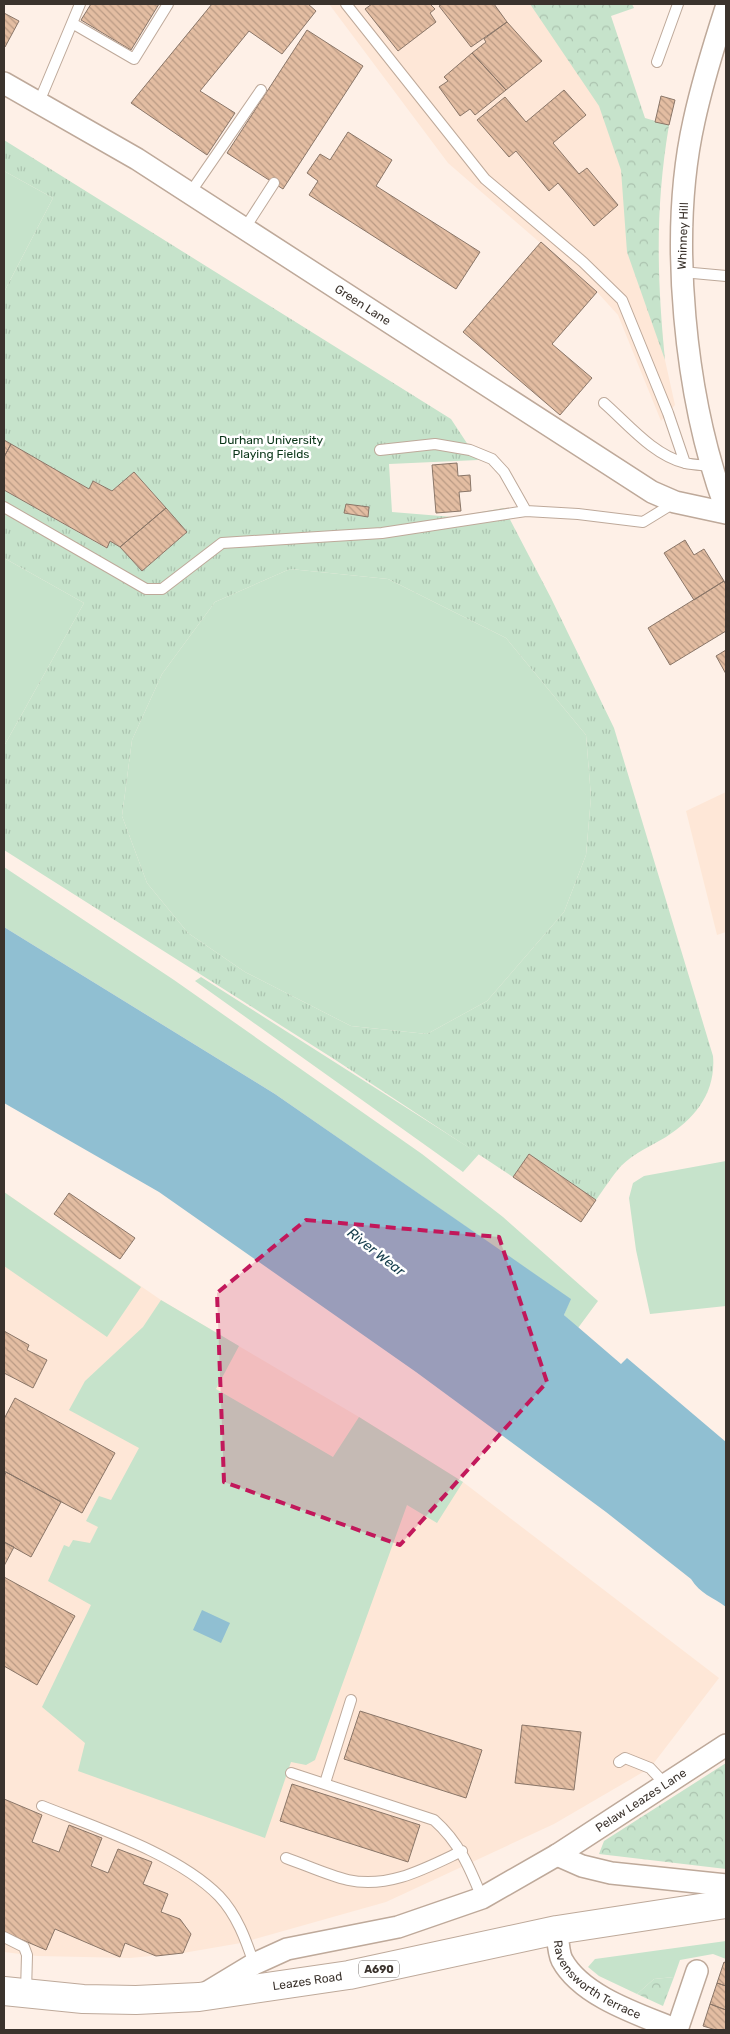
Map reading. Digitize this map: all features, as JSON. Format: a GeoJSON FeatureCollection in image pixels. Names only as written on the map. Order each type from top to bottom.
{"type":"FeatureCollection","features":[{"type":"Feature","properties":{"kind":"highway","name":"Leazes Road"},"geometry":{"type":"LineString","coordinates":[[15,1992],[83,1999],[136,2000],[199,1997],[349,1975],[557,1930],[726,1904]]}},
{"type":"Feature","properties":{"kind":"street","name":"Whinney Hill"},"geometry":{"type":"LineString","coordinates":[[724,500],[712,466],[685,325],[682,272],[686,172],[694,121],[726,8]]}},
{"type":"Feature","properties":{"kind":"street","name":"Green Lane"},"geometry":{"type":"LineString","coordinates":[[4,83],[137,159],[652,492],[675,502],[724,500]]}},
{"type":"Feature","properties":{"kind":"street","name":"Pelaw Leazes Lane"},"geometry":{"type":"LineString","coordinates":[[199,1997],[254,1964],[287,1949],[398,1927],[482,1898],[557,1855],[726,1745]]}},
{"type":"Feature","properties":{"kind":"street"},"geometry":{"type":"LineString","coordinates":[[557,1855],[582,1866],[611,1873],[726,1885]]}},
{"type":"Feature","properties":{"kind":"street","name":"Ravensworth Terrace"},"geometry":{"type":"LineString","coordinates":[[557,1930],[561,1959],[576,1978],[600,1995],[651,2021],[677,2030],[697,1971]]}},
{"type":"Feature","properties":{"kind":"lane"},"geometry":{"type":"LineString","coordinates":[[38,102],[80,4]]}},
{"type":"Feature","properties":{"kind":"lane"},"geometry":{"type":"LineString","coordinates":[[72,23],[134,58],[168,4]]}},
{"type":"Feature","properties":{"kind":"lane"},"geometry":{"type":"LineString","coordinates":[[346,4],[485,178],[583,262],[622,300],[668,413],[685,463]]}},
{"type":"Feature","properties":{"kind":"lane"},"geometry":{"type":"LineString","coordinates":[[658,62],[678,4]]}},
{"type":"Feature","properties":{"kind":"lane"},"geometry":{"type":"LineString","coordinates":[[190,193],[261,90]]}},
{"type":"Feature","properties":{"kind":"lane"},"geometry":{"type":"LineString","coordinates":[[245,228],[274,183]]}},
{"type":"Feature","properties":{"kind":"lane"},"geometry":{"type":"LineString","coordinates":[[682,272],[726,276]]}},
{"type":"Feature","properties":{"kind":"lane"},"geometry":{"type":"LineString","coordinates":[[604,403],[655,448],[668,457],[685,463],[712,466]]}},
{"type":"Feature","properties":{"kind":"lane"},"geometry":{"type":"LineString","coordinates":[[380,450],[435,444],[470,450],[492,458],[504,472],[526,511]]}},
{"type":"Feature","properties":{"kind":"lane"},"geometry":{"type":"LineString","coordinates":[[4,506],[146,589],[162,589],[222,543],[382,533],[526,511],[578,514],[643,522],[675,502]]}},
{"type":"Feature","properties":{"kind":"lane"},"geometry":{"type":"LineString","coordinates":[[325,1783],[351,1700]]}},
{"type":"Feature","properties":{"kind":"lane"},"geometry":{"type":"LineString","coordinates":[[619,1762],[625,1758],[650,1768],[666,1785]]}},
{"type":"Feature","properties":{"kind":"lane"},"geometry":{"type":"LineString","coordinates":[[291,1773],[434,1820],[449,1833],[462,1852],[482,1898]]}},
{"type":"Feature","properties":{"kind":"lane"},"geometry":{"type":"LineString","coordinates":[[42,1806],[136,1845],[194,1874],[220,1897],[247,1941],[254,1964]]}},
{"type":"Feature","properties":{"kind":"lane"},"geometry":{"type":"LineString","coordinates":[[286,1858],[349,1880],[387,1881],[415,1874],[462,1852]]}},
{"type":"Feature","properties":{"kind":"lane"},"geometry":{"type":"LineString","coordinates":[[4,1937],[24,1947],[28,1955],[15,1992]]}},
{"type":"Feature","properties":{"kind":"highlighted area"},"geometry":{"type":"Polygon","coordinates":[[[306,1220],[499,1237],[547,1382],[400,1545],[224,1482],[217,1293],[306,1220]]]}},
{"type":"Feature","properties":{"kind":"shaded area"},"geometry":{"type":"Polygon","coordinates":[[[329,4],[543,4],[645,119],[669,125],[661,172],[658,220],[658,289],[665,360],[675,405],[661,421],[618,315],[597,292],[448,163],[329,4]]]}},
{"type":"Feature","properties":{"kind":"shaded area"},"geometry":{"type":"Polygon","coordinates":[[[726,792],[726,932],[717,935],[686,811],[726,792]]]}},
{"type":"Feature","properties":{"kind":"shaded area"},"geometry":{"type":"Polygon","coordinates":[[[4,1192],[161,1300],[359,1417],[463,1482],[719,1678],[650,1768],[554,1824],[386,1902],[241,1943],[183,1953],[130,1958],[37,1956],[4,1952],[4,1192]]]}},
{"type":"Feature","properties":{"kind":"green space"},"geometry":{"type":"Polygon","coordinates":[[[530,4],[632,4],[634,8],[611,16],[645,118],[669,125],[664,156],[659,214],[660,300],[665,360],[627,252],[621,170],[599,106],[530,4]]]}},
{"type":"Feature","properties":{"kind":"green space","name":"Durham University Playing Fields"},"geometry":{"type":"Polygon","coordinates":[[[4,140],[451,419],[478,460],[389,464],[392,512],[453,517],[504,508],[551,598],[614,728],[713,1056],[711,1081],[702,1103],[695,1113],[677,1130],[626,1161],[614,1174],[596,1200],[529,1154],[513,1177],[334,1059],[4,850],[4,746],[84,603],[4,558],[4,490],[106,548],[110,541],[120,547],[142,571],[187,532],[134,472],[112,491],[94,481],[89,489],[4,440],[4,292],[53,198],[4,171],[4,140]],[[290,569],[215,602],[162,674],[132,740],[122,816],[147,883],[188,933],[245,972],[351,1026],[427,1034],[487,1001],[564,912],[586,855],[591,797],[586,735],[506,638],[388,579],[290,569]]]}},
{"type":"Feature","properties":{"kind":"green space"},"geometry":{"type":"Polygon","coordinates":[[[4,171],[53,198],[4,292],[4,171]]]}},
{"type":"Feature","properties":{"kind":"green space"},"geometry":{"type":"Polygon","coordinates":[[[4,558],[84,603],[4,746],[4,558]]]}},
{"type":"Feature","properties":{"kind":"green space"},"geometry":{"type":"Polygon","coordinates":[[[290,569],[388,579],[506,638],[586,735],[591,797],[586,855],[564,912],[487,1001],[427,1034],[351,1026],[245,972],[188,933],[147,883],[122,816],[132,740],[162,674],[215,602],[290,569]]]}},
{"type":"Feature","properties":{"kind":"green space"},"geometry":{"type":"Polygon","coordinates":[[[4,867],[174,980],[422,1154],[503,1217],[598,1301],[578,1328],[564,1315],[570,1299],[275,1094],[4,927],[4,867]]]}},
{"type":"Feature","properties":{"kind":"green space"},"geometry":{"type":"Polygon","coordinates":[[[201,977],[479,1154],[463,1172],[195,981],[201,977]]]}},
{"type":"Feature","properties":{"kind":"green space"},"geometry":{"type":"Polygon","coordinates":[[[726,1161],[726,1306],[650,1314],[636,1250],[629,1198],[633,1183],[644,1176],[726,1161]]]}},
{"type":"Feature","properties":{"kind":"green space"},"geometry":{"type":"Polygon","coordinates":[[[4,1192],[141,1287],[107,1337],[4,1266],[4,1192]]]}},
{"type":"Feature","properties":{"kind":"green space"},"geometry":{"type":"Polygon","coordinates":[[[161,1300],[239,1346],[216,1389],[333,1457],[359,1417],[463,1482],[437,1523],[407,1505],[315,1760],[306,1765],[291,1762],[265,1838],[78,1771],[85,1743],[42,1707],[91,1605],[48,1581],[64,1545],[69,1547],[73,1540],[90,1543],[98,1527],[86,1521],[99,1496],[111,1500],[139,1448],[69,1410],[85,1381],[143,1327],[161,1300]]]}},
{"type":"Feature","properties":{"kind":"green space"},"geometry":{"type":"Polygon","coordinates":[[[726,1763],[726,1869],[599,1854],[604,1841],[726,1763]]]}},
{"type":"Feature","properties":{"kind":"green space"},"geometry":{"type":"Polygon","coordinates":[[[726,1941],[726,1959],[713,1954],[680,1960],[674,1977],[654,1979],[637,1994],[599,1976],[588,1967],[595,1959],[726,1941]]]}},
{"type":"Feature","properties":{"kind":"green space"},"geometry":{"type":"Polygon","coordinates":[[[674,1977],[663,2006],[637,1994],[654,1979],[674,1977]]]}},
{"type":"Feature","properties":{"kind":"water","name":"River Wear"},"geometry":{"type":"Polygon","coordinates":[[[4,927],[275,1094],[571,1299],[564,1315],[621,1364],[627,1358],[726,1442],[726,1607],[703,1592],[691,1579],[606,1512],[416,1372],[159,1192],[4,1103],[4,927]]]}},
{"type":"Feature","properties":{"kind":"water"},"geometry":{"type":"Polygon","coordinates":[[[202,1610],[230,1623],[221,1643],[193,1630],[202,1610]]]}},
{"type":"Feature","properties":{"kind":"building"},"geometry":{"type":"Polygon","coordinates":[[[91,4],[159,4],[131,50],[81,20],[91,4]]]}},
{"type":"Feature","properties":{"kind":"building"},"geometry":{"type":"Polygon","coordinates":[[[212,4],[308,4],[316,11],[282,54],[249,31],[200,91],[235,113],[207,155],[131,103],[212,4]]]}},
{"type":"Feature","properties":{"kind":"building"},"geometry":{"type":"Polygon","coordinates":[[[372,4],[430,4],[435,9],[430,13],[436,22],[398,51],[365,9],[372,4]]]}},
{"type":"Feature","properties":{"kind":"building"},"geometry":{"type":"Polygon","coordinates":[[[442,4],[494,4],[507,22],[471,47],[439,6],[442,4]]]}},
{"type":"Feature","properties":{"kind":"building"},"geometry":{"type":"Polygon","coordinates":[[[4,13],[19,21],[5,47],[4,46],[4,13]]]}},
{"type":"Feature","properties":{"kind":"building"},"geometry":{"type":"Polygon","coordinates":[[[507,22],[542,61],[506,90],[472,53],[486,42],[484,39],[507,22]]]}},
{"type":"Feature","properties":{"kind":"building"},"geometry":{"type":"Polygon","coordinates":[[[307,30],[363,66],[283,189],[227,153],[307,30]]]}},
{"type":"Feature","properties":{"kind":"building"},"geometry":{"type":"Polygon","coordinates":[[[472,53],[506,90],[475,115],[470,109],[460,116],[439,87],[448,81],[444,77],[472,53]]]}},
{"type":"Feature","properties":{"kind":"building"},"geometry":{"type":"Polygon","coordinates":[[[564,90],[586,115],[553,143],[579,174],[587,168],[618,205],[594,226],[558,183],[549,191],[516,151],[509,157],[477,120],[505,97],[526,122],[564,90]]]}},
{"type":"Feature","properties":{"kind":"building"},"geometry":{"type":"Polygon","coordinates":[[[661,96],[675,100],[669,125],[655,122],[661,96]]]}},
{"type":"Feature","properties":{"kind":"building"},"geometry":{"type":"Polygon","coordinates":[[[348,132],[392,160],[376,186],[480,252],[456,289],[309,195],[318,181],[307,173],[320,154],[330,160],[348,132]]]}},
{"type":"Feature","properties":{"kind":"building"},"geometry":{"type":"Polygon","coordinates":[[[541,242],[597,292],[552,344],[592,378],[560,415],[463,332],[541,242]]]}},
{"type":"Feature","properties":{"kind":"building"},"geometry":{"type":"Polygon","coordinates":[[[4,440],[11,444],[4,457],[4,440]]]}},
{"type":"Feature","properties":{"kind":"building"},"geometry":{"type":"Polygon","coordinates":[[[11,444],[89,489],[93,481],[112,491],[134,472],[166,508],[120,547],[110,541],[107,548],[4,490],[4,457],[11,444]]]}},
{"type":"Feature","properties":{"kind":"building"},"geometry":{"type":"Polygon","coordinates":[[[457,463],[458,476],[470,475],[471,491],[459,492],[461,511],[436,513],[432,465],[457,463]]]}},
{"type":"Feature","properties":{"kind":"building"},"geometry":{"type":"Polygon","coordinates":[[[346,504],[369,507],[368,517],[344,513],[346,504]]]}},
{"type":"Feature","properties":{"kind":"building"},"geometry":{"type":"Polygon","coordinates":[[[166,508],[187,532],[142,571],[120,547],[166,508]]]}},
{"type":"Feature","properties":{"kind":"building"},"geometry":{"type":"Polygon","coordinates":[[[685,540],[694,555],[704,549],[724,581],[694,600],[664,553],[685,540]]]}},
{"type":"Feature","properties":{"kind":"building"},"geometry":{"type":"Polygon","coordinates":[[[724,581],[726,585],[726,631],[670,665],[648,628],[724,581]]]}},
{"type":"Feature","properties":{"kind":"building"},"geometry":{"type":"Polygon","coordinates":[[[726,650],[726,674],[716,656],[726,650]]]}},
{"type":"Feature","properties":{"kind":"building"},"geometry":{"type":"Polygon","coordinates":[[[529,1154],[596,1200],[581,1222],[513,1177],[529,1154]]]}},
{"type":"Feature","properties":{"kind":"building"},"geometry":{"type":"Polygon","coordinates":[[[69,1193],[135,1238],[120,1259],[54,1214],[69,1193]]]}},
{"type":"Feature","properties":{"kind":"building"},"geometry":{"type":"Polygon","coordinates":[[[4,1331],[29,1345],[27,1350],[47,1360],[33,1388],[4,1373],[4,1331]]]}},
{"type":"Feature","properties":{"kind":"building"},"geometry":{"type":"Polygon","coordinates":[[[15,1398],[115,1453],[82,1513],[4,1471],[4,1419],[15,1398]]]}},
{"type":"Feature","properties":{"kind":"building"},"geometry":{"type":"Polygon","coordinates":[[[6,1472],[61,1502],[31,1557],[4,1542],[4,1477],[6,1472]]]}},
{"type":"Feature","properties":{"kind":"building"},"geometry":{"type":"Polygon","coordinates":[[[4,1542],[14,1547],[4,1566],[4,1542]]]}},
{"type":"Feature","properties":{"kind":"building"},"geometry":{"type":"Polygon","coordinates":[[[4,1577],[75,1616],[37,1685],[4,1666],[4,1577]]]}},
{"type":"Feature","properties":{"kind":"building"},"geometry":{"type":"Polygon","coordinates":[[[360,1711],[482,1750],[466,1798],[344,1759],[360,1711]]]}},
{"type":"Feature","properties":{"kind":"building"},"geometry":{"type":"Polygon","coordinates":[[[522,1725],[581,1732],[574,1790],[515,1783],[522,1725]]]}},
{"type":"Feature","properties":{"kind":"building"},"geometry":{"type":"Polygon","coordinates":[[[292,1784],[420,1825],[408,1862],[280,1821],[292,1784]]]}},
{"type":"Feature","properties":{"kind":"building"},"geometry":{"type":"Polygon","coordinates":[[[4,1799],[42,1815],[32,1842],[59,1852],[69,1825],[102,1838],[91,1866],[108,1873],[118,1849],[152,1862],[143,1884],[168,1894],[161,1912],[180,1919],[191,1934],[183,1953],[156,1956],[125,1943],[120,1957],[55,1929],[46,1950],[4,1932],[4,1799]]]}},
{"type":"Feature","properties":{"kind":"building"},"geometry":{"type":"Polygon","coordinates":[[[724,1962],[726,1963],[726,1986],[717,1983],[724,1962]]]}},
{"type":"Feature","properties":{"kind":"building"},"geometry":{"type":"Polygon","coordinates":[[[717,1983],[726,1986],[726,2010],[710,2004],[717,1983]]]}},
{"type":"Feature","properties":{"kind":"building"},"geometry":{"type":"Polygon","coordinates":[[[710,2004],[726,2010],[726,2030],[716,2030],[703,2026],[710,2004]]]}}]}
